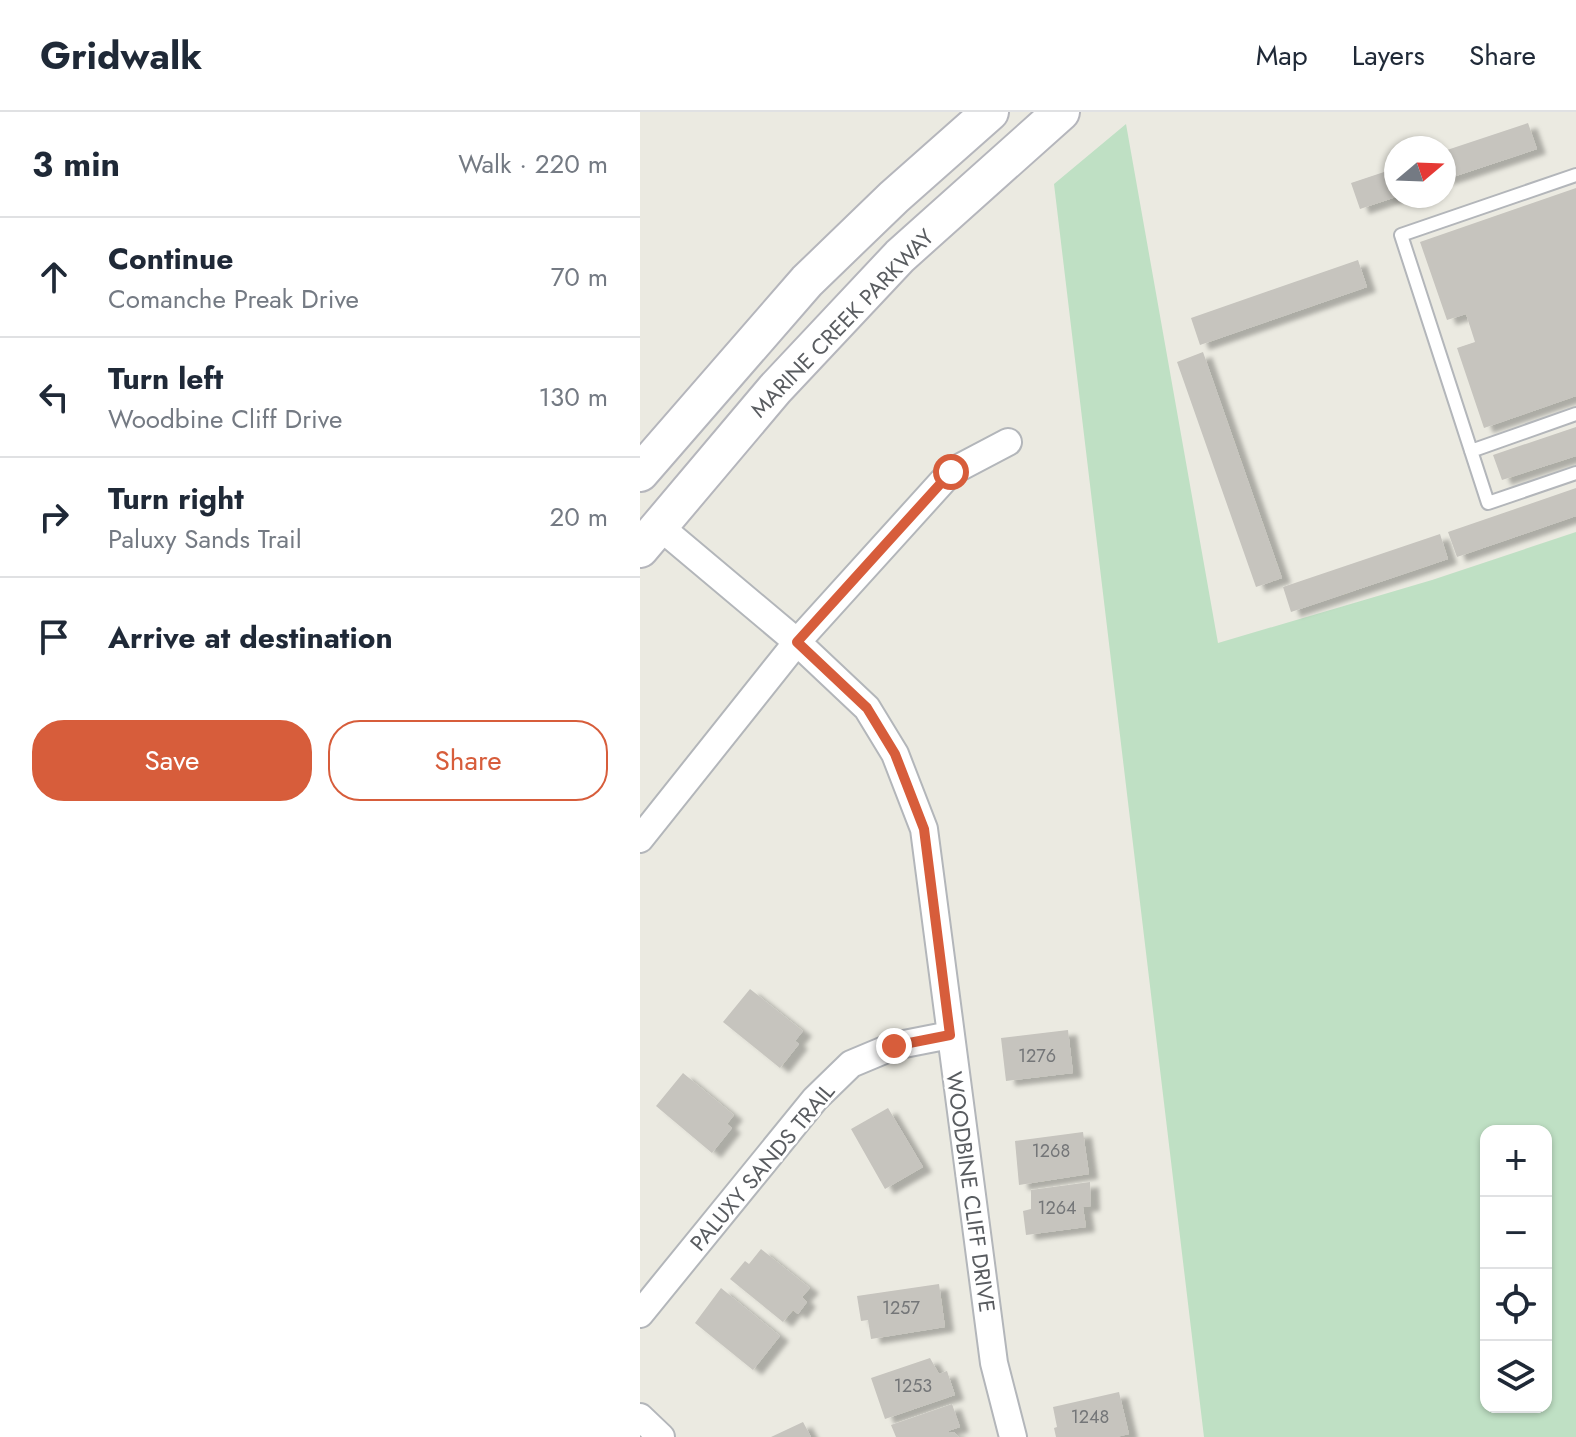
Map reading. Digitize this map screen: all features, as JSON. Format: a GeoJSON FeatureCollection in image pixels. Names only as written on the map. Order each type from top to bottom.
{"type":"FeatureCollection","features":[{"type":"Feature","properties":{"kind":"main road"},"geometry":{"type":"LineString","coordinates":[[640,473],[807,281],[894,197],[990,112]]}},
{"type":"Feature","properties":{"kind":"main road","name":"MARINE CREEK PARKWAY"},"geometry":{"type":"LineString","coordinates":[[646,528],[900,256],[1061,112]]}},
{"type":"Feature","properties":{"kind":"street"},"geometry":{"type":"LineString","coordinates":[[640,839],[797,642],[951,472],[1008,442]]}},
{"type":"Feature","properties":{"kind":"street","name":"WOODBINE CLIFF DRIVE"},"geometry":{"type":"LineString","coordinates":[[646,528],[797,642],[867,708],[895,754],[924,829],[994,1363],[1013,1437]]}},
{"type":"Feature","properties":{"kind":"street","name":"PALUXY SANDS TRAIL"},"geometry":{"type":"LineString","coordinates":[[640,1314],[815,1099],[851,1064],[894,1046],[950,1035]]}},
{"type":"Feature","properties":{"kind":"street"},"geometry":{"type":"LineString","coordinates":[[640,1417],[661,1437]]}},
{"type":"Feature","properties":{"kind":"lane"},"geometry":{"type":"LineString","coordinates":[[1576,175],[1401,235],[1488,503],[1576,473]]}},
{"type":"Feature","properties":{"kind":"lane"},"geometry":{"type":"LineString","coordinates":[[1471,451],[1576,414]]}},
{"type":"Feature","properties":{"kind":"green space"},"geometry":{"type":"Polygon","coordinates":[[[1126,124],[1218,643],[1432,580],[1576,532],[1576,1437],[1204,1437],[1054,184],[1126,124]]]}},
{"type":"Feature","properties":{"kind":"building"},"geometry":{"type":"Polygon","coordinates":[[[1528,123],[1537,149],[1456,176],[1456,147],[1528,123]]]}},
{"type":"Feature","properties":{"kind":"building"},"geometry":{"type":"Polygon","coordinates":[[[1384,172],[1384,201],[1360,209],[1351,183],[1384,172]]]}},
{"type":"Feature","properties":{"kind":"building"},"geometry":{"type":"Polygon","coordinates":[[[1576,188],[1576,396],[1484,428],[1457,348],[1475,342],[1466,314],[1447,320],[1420,242],[1576,188]]]}},
{"type":"Feature","properties":{"kind":"building"},"geometry":{"type":"Polygon","coordinates":[[[1358,260],[1367,287],[1200,345],[1191,318],[1358,260]]]}},
{"type":"Feature","properties":{"kind":"building"},"geometry":{"type":"Polygon","coordinates":[[[1203,352],[1282,578],[1256,587],[1177,362],[1203,352]]]}},
{"type":"Feature","properties":{"kind":"building"},"geometry":{"type":"Polygon","coordinates":[[[1576,427],[1576,456],[1502,480],[1493,455],[1576,427]]]}},
{"type":"Feature","properties":{"kind":"building"},"geometry":{"type":"Polygon","coordinates":[[[1576,488],[1576,516],[1457,557],[1448,532],[1576,488]]]}},
{"type":"Feature","properties":{"kind":"building"},"geometry":{"type":"Polygon","coordinates":[[[1440,534],[1448,559],[1291,612],[1283,587],[1440,534]]]}},
{"type":"Feature","properties":{"kind":"building"},"geometry":{"type":"Polygon","coordinates":[[[750,989],[803,1031],[795,1041],[799,1044],[780,1068],[723,1022],[750,989]]]}},
{"type":"Feature","properties":{"kind":"building"},"geometry":{"type":"Polygon","coordinates":[[[1068,1030],[1073,1073],[1006,1081],[1001,1038],[1068,1030]]]}},
{"type":"Feature","properties":{"kind":"building"},"geometry":{"type":"Polygon","coordinates":[[[683,1073],[734,1115],[727,1124],[732,1128],[712,1153],[656,1106],[683,1073]]]}},
{"type":"Feature","properties":{"kind":"building"},"geometry":{"type":"Polygon","coordinates":[[[888,1108],[923,1167],[885,1189],[851,1129],[888,1108]]]}},
{"type":"Feature","properties":{"kind":"building"},"geometry":{"type":"Polygon","coordinates":[[[1083,1132],[1089,1174],[1019,1185],[1015,1141],[1083,1132]]]}},
{"type":"Feature","properties":{"kind":"building"},"geometry":{"type":"Polygon","coordinates":[[[1090,1182],[1091,1206],[1083,1207],[1086,1227],[1026,1235],[1023,1211],[1031,1209],[1031,1190],[1090,1182]]]}},
{"type":"Feature","properties":{"kind":"building"},"geometry":{"type":"Polygon","coordinates":[[[761,1249],[810,1288],[802,1297],[807,1302],[798,1314],[793,1310],[783,1322],[730,1279],[745,1261],[749,1264],[761,1249]]]}},
{"type":"Feature","properties":{"kind":"building"},"geometry":{"type":"Polygon","coordinates":[[[939,1284],[945,1327],[871,1339],[868,1320],[861,1321],[857,1296],[939,1284]]]}},
{"type":"Feature","properties":{"kind":"building"},"geometry":{"type":"Polygon","coordinates":[[[721,1288],[780,1336],[753,1370],[695,1323],[721,1288]]]}},
{"type":"Feature","properties":{"kind":"building"},"geometry":{"type":"Polygon","coordinates":[[[930,1358],[939,1374],[947,1371],[955,1395],[885,1419],[871,1378],[930,1358]]]}},
{"type":"Feature","properties":{"kind":"building"},"geometry":{"type":"Polygon","coordinates":[[[1119,1392],[1129,1434],[1116,1437],[1056,1437],[1053,1407],[1119,1392]]]}},
{"type":"Feature","properties":{"kind":"building"},"geometry":{"type":"Polygon","coordinates":[[[952,1404],[960,1427],[948,1431],[959,1437],[896,1437],[891,1425],[952,1404]]]}},
{"type":"Feature","properties":{"kind":"building"},"geometry":{"type":"Polygon","coordinates":[[[803,1422],[811,1437],[771,1437],[803,1422]]]}},
{"type":"Feature","properties":{"kind":"route"},"geometry":{"type":"LineString","coordinates":[[894,1046],[950,1035],[924,829],[895,754],[867,708],[797,642],[951,472]]}}]}
